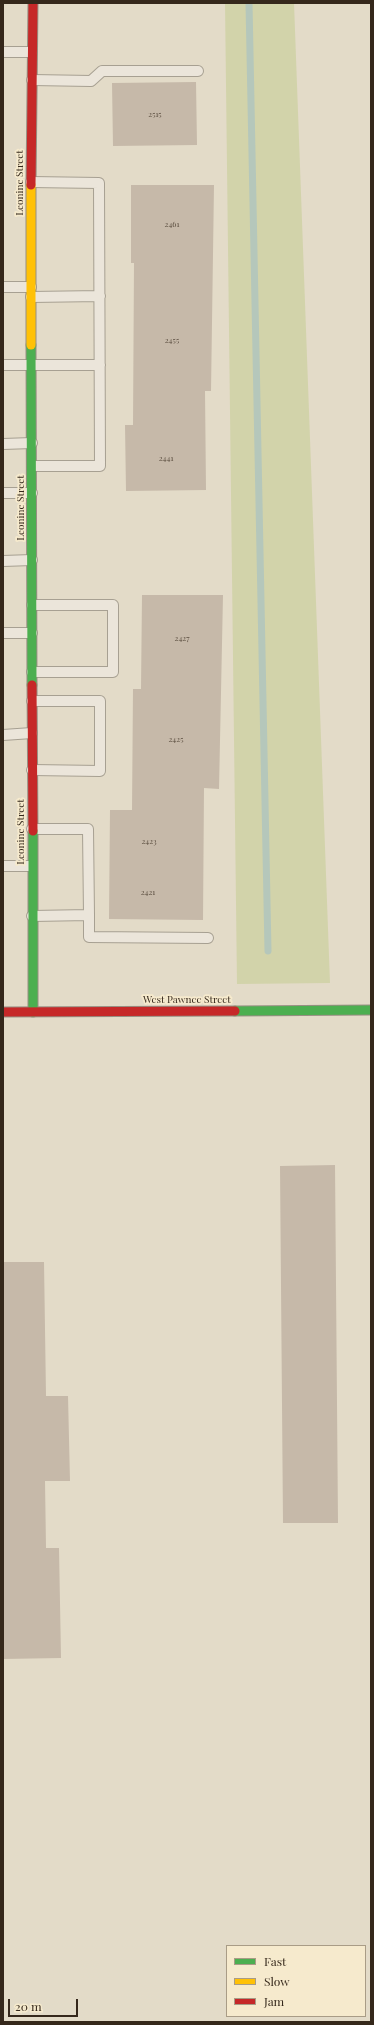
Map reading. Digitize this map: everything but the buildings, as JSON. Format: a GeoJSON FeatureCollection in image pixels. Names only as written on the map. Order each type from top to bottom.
{"type":"FeatureCollection","features":[{"type":"Feature","properties":{"kind":"street","name":"Leonine Street"},"geometry":{"type":"LineString","coordinates":[[33,3],[31,182],[33,1012]]}},
{"type":"Feature","properties":{"kind":"street","name":"West Pawnee Street"},"geometry":{"type":"LineString","coordinates":[[3,1012],[371,1010]]}},
{"type":"Feature","properties":{"kind":"lane"},"geometry":{"type":"LineString","coordinates":[[3,52],[32,52]]}},
{"type":"Feature","properties":{"kind":"lane"},"geometry":{"type":"LineString","coordinates":[[32,80],[91,81],[102,71],[198,71]]}},
{"type":"Feature","properties":{"kind":"lane"},"geometry":{"type":"LineString","coordinates":[[31,182],[99,183],[100,296],[100,466],[32,466]]}},
{"type":"Feature","properties":{"kind":"lane"},"geometry":{"type":"LineString","coordinates":[[3,287],[31,292],[100,296]]}},
{"type":"Feature","properties":{"kind":"lane"},"geometry":{"type":"LineString","coordinates":[[3,365],[100,364]]}},
{"type":"Feature","properties":{"kind":"lane"},"geometry":{"type":"LineString","coordinates":[[3,444],[32,443]]}},
{"type":"Feature","properties":{"kind":"lane"},"geometry":{"type":"LineString","coordinates":[[3,493],[32,493]]}},
{"type":"Feature","properties":{"kind":"lane"},"geometry":{"type":"LineString","coordinates":[[3,561],[32,560]]}},
{"type":"Feature","properties":{"kind":"lane"},"geometry":{"type":"LineString","coordinates":[[32,606],[113,605],[113,672],[32,672]]}},
{"type":"Feature","properties":{"kind":"lane"},"geometry":{"type":"LineString","coordinates":[[3,633],[32,633]]}},
{"type":"Feature","properties":{"kind":"lane"},"geometry":{"type":"LineString","coordinates":[[32,701],[100,701],[100,771],[32,770]]}},
{"type":"Feature","properties":{"kind":"lane"},"geometry":{"type":"LineString","coordinates":[[3,735],[32,733]]}},
{"type":"Feature","properties":{"kind":"lane"},"geometry":{"type":"LineString","coordinates":[[32,829],[88,829],[89,937],[208,938]]}},
{"type":"Feature","properties":{"kind":"lane"},"geometry":{"type":"LineString","coordinates":[[3,866],[32,866]]}},
{"type":"Feature","properties":{"kind":"lane"},"geometry":{"type":"LineString","coordinates":[[32,916],[89,915]]}},
{"type":"Feature","properties":{"kind":"green space"},"geometry":{"type":"Polygon","coordinates":[[[225,3],[294,3],[330,983],[237,984],[225,3]]]}},
{"type":"Feature","properties":{"kind":"waterway"},"geometry":{"type":"LineString","coordinates":[[249,3],[268,951]]}},
{"type":"Feature","properties":{"kind":"traffic: fast"},"geometry":{"type":"LineString","coordinates":[[31,345],[32,685]]}},
{"type":"Feature","properties":{"kind":"traffic: fast"},"geometry":{"type":"LineString","coordinates":[[33,831],[33,1012]]}},
{"type":"Feature","properties":{"kind":"traffic: fast"},"geometry":{"type":"LineString","coordinates":[[235,1011],[371,1010]]}},
{"type":"Feature","properties":{"kind":"traffic: slow"},"geometry":{"type":"LineString","coordinates":[[31,185],[31,345]]}},
{"type":"Feature","properties":{"kind":"traffic: jam"},"geometry":{"type":"LineString","coordinates":[[31,185],[33,3]]}},
{"type":"Feature","properties":{"kind":"traffic: jam"},"geometry":{"type":"LineString","coordinates":[[32,685],[33,831]]}},
{"type":"Feature","properties":{"kind":"traffic: jam"},"geometry":{"type":"LineString","coordinates":[[3,1012],[235,1011]]}}]}
